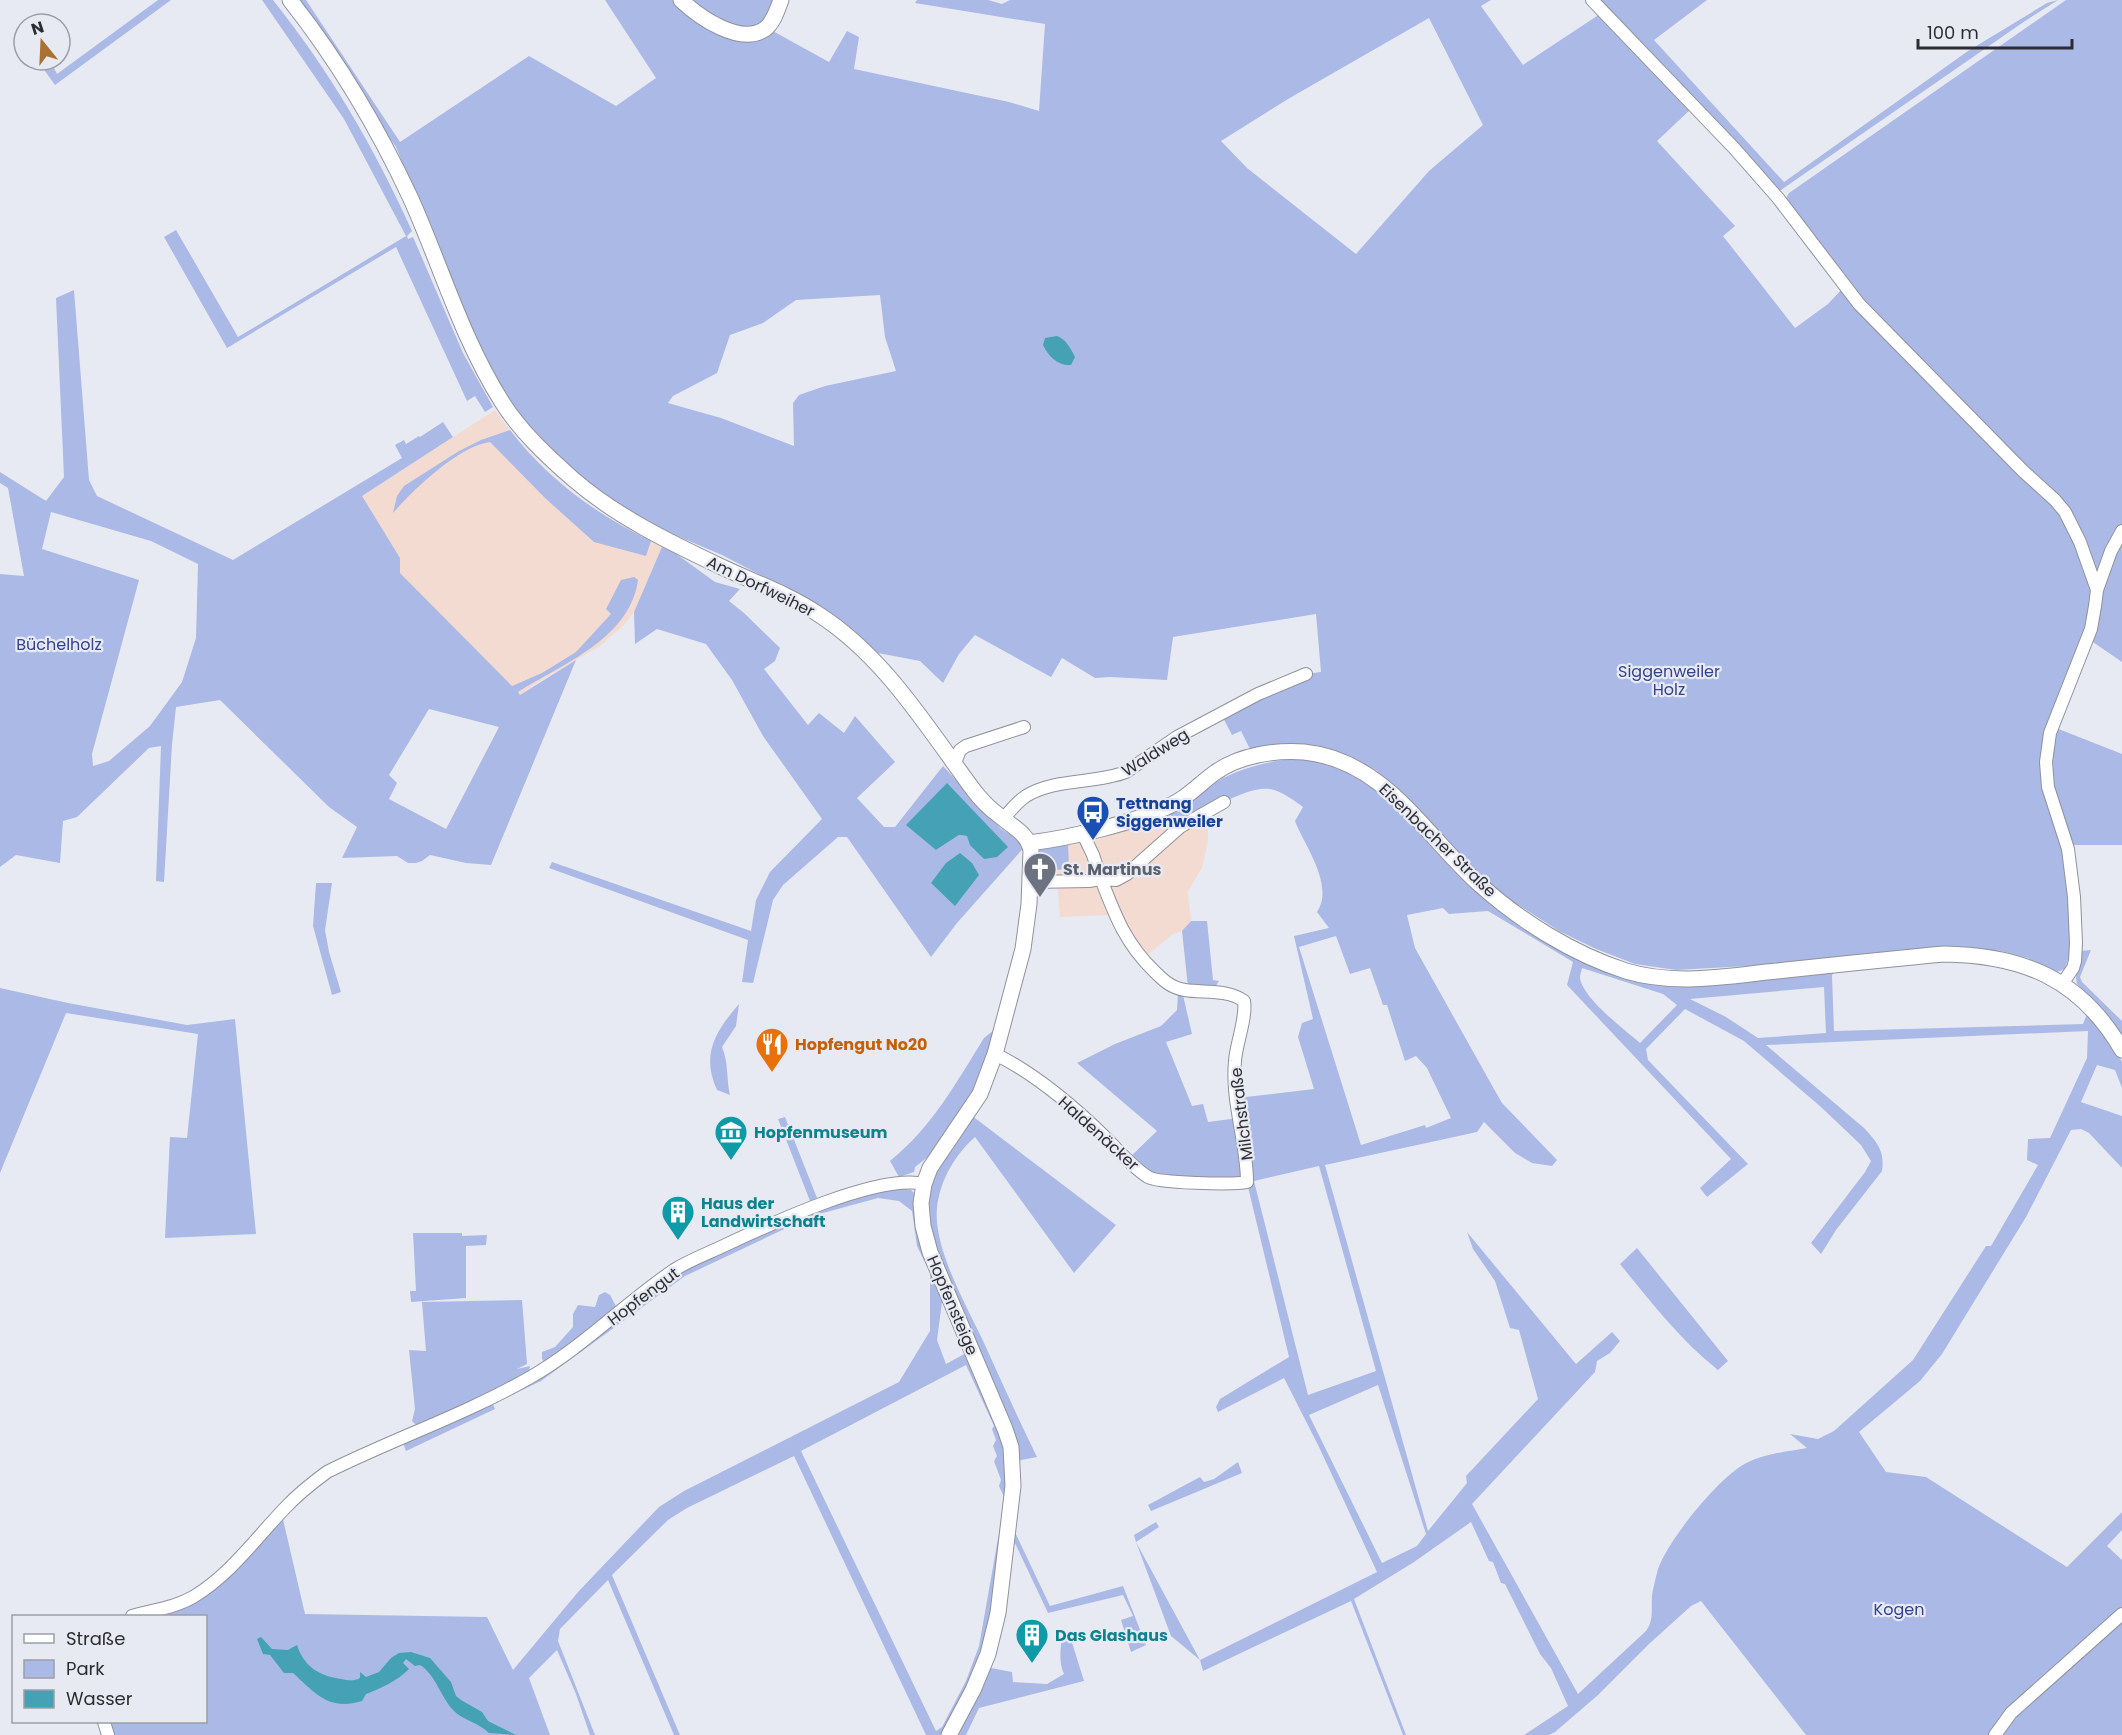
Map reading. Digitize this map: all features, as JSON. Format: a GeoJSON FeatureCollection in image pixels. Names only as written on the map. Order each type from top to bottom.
{"type":"FeatureCollection","features":[{"type":"Feature","properties":{"kind":"street","name":"Am Dorfweiher"},"geometry":{"type":"LineString","coordinates":[[290,0],[350,85],[386,149],[420,220],[475,353],[502,402],[523,430],[575,480],[607,504],[651,531],[724,568],[782,593],[826,619],[885,673],[913,706],[975,792],[1003,819],[1023,834],[1029,843]]}},
{"type":"Feature","properties":{"kind":"street"},"geometry":{"type":"LineString","coordinates":[[681,0],[705,19],[724,29],[755,33],[765,29],[771,23],[781,0]]}},
{"type":"Feature","properties":{"kind":"street"},"geometry":{"type":"LineString","coordinates":[[1592,0],[1763,181],[1858,304],[2023,471],[2055,500],[2065,512],[2080,542],[2097,590]]}},
{"type":"Feature","properties":{"kind":"street"},"geometry":{"type":"LineString","coordinates":[[2062,984],[2075,961],[2074,909],[2068,849],[2048,787],[2047,749],[2050,733],[2091,629],[2097,590],[2111,551],[2122,531]]}},
{"type":"Feature","properties":{"kind":"street","name":"Waldweg"},"geometry":{"type":"LineString","coordinates":[[1003,819],[1028,795],[1056,786],[1117,776],[1177,737],[1258,694],[1306,674]]}},
{"type":"Feature","properties":{"kind":"street"},"geometry":{"type":"LineString","coordinates":[[955,763],[960,750],[966,746],[1024,727]]}},
{"type":"Feature","properties":{"kind":"street","name":"Eisenbacher Straße"},"geometry":{"type":"LineString","coordinates":[[1029,843],[1112,825],[1174,804],[1225,766],[1279,752],[1308,753],[1337,759],[1368,774],[1403,804],[1453,859],[1503,904],[1562,942],[1624,970],[1660,978],[1705,978],[1919,957],[1981,955],[2021,964],[2062,984],[2091,1008],[2110,1030],[2122,1050]]}},
{"type":"Feature","properties":{"kind":"street"},"geometry":{"type":"LineString","coordinates":[[1030,882],[1116,880],[1127,874],[1180,827],[1224,802]]}},
{"type":"Feature","properties":{"kind":"street"},"geometry":{"type":"LineString","coordinates":[[1082,832],[1101,879]]}},
{"type":"Feature","properties":{"kind":"street","name":"Hopfensteige"},"geometry":{"type":"LineString","coordinates":[[949,1735],[976,1684],[993,1637],[1003,1586],[1014,1469],[1011,1447],[1002,1420],[926,1239],[921,1203],[924,1184],[930,1168],[980,1094],[995,1054],[1023,949],[1030,882],[1031,850],[1029,843]]}},
{"type":"Feature","properties":{"kind":"street","name":"Milchstraße"},"geometry":{"type":"LineString","coordinates":[[1101,879],[1126,938],[1146,964],[1164,981],[1170,986],[1184,990],[1217,993],[1238,997],[1244,1001],[1234,1068],[1247,1182]]}},
{"type":"Feature","properties":{"kind":"street","name":"Haldenäcker"},"geometry":{"type":"LineString","coordinates":[[995,1054],[1040,1081],[1090,1123],[1148,1178],[1232,1185],[1247,1182]]}},
{"type":"Feature","properties":{"kind":"street","name":"Hopfengut"},"geometry":{"type":"LineString","coordinates":[[139,1615],[178,1604],[205,1588],[243,1555],[296,1497],[327,1472],[456,1413],[540,1371],[577,1347],[667,1275],[693,1260],[754,1231],[843,1197],[900,1183],[924,1184]]}},
{"type":"Feature","properties":{"kind":"street"},"geometry":{"type":"LineString","coordinates":[[1995,1735],[2011,1713],[2122,1614]]}},
{"type":"Feature","properties":{"kind":"shaded area"},"geometry":{"type":"Polygon","coordinates":[[[495,410],[514,436],[547,471],[590,507],[662,547],[634,612],[624,625],[600,646],[520,695],[399,573],[362,496],[495,410]]]}},
{"type":"Feature","properties":{"kind":"shaded area"},"geometry":{"type":"Polygon","coordinates":[[[1208,810],[1212,818],[1208,826],[1208,841],[1202,868],[1188,891],[1191,921],[1182,931],[1173,934],[1141,960],[1112,915],[1060,917],[1057,882],[1033,882],[1034,848],[1168,812],[1208,810]]]}},
{"type":"Feature","properties":{"kind":"green space"},"geometry":{"type":"Polygon","coordinates":[[[158,0],[171,0],[55,85],[46,72],[57,74],[72,72],[72,63],[158,0]]]}},
{"type":"Feature","properties":{"kind":"green space"},"geometry":{"type":"Polygon","coordinates":[[[262,0],[273,0],[294,27],[367,140],[412,231],[407,236],[408,239],[413,237],[463,353],[493,407],[485,412],[475,396],[467,401],[396,247],[227,348],[164,237],[176,230],[238,337],[406,236],[344,119],[262,0]]]}},
{"type":"Feature","properties":{"kind":"green space","name":"Siggenweiler Holz"},"geometry":{"type":"Polygon","coordinates":[[[294,0],[306,0],[400,142],[529,56],[616,106],[656,78],[605,0],[777,0],[771,30],[829,62],[847,31],[859,37],[854,69],[1009,102],[1039,111],[1045,24],[915,3],[917,0],[988,0],[1002,4],[1010,0],[1491,0],[1481,6],[1523,65],[1600,14],[1692,108],[1657,141],[1735,226],[1723,236],[1795,328],[1828,304],[1842,289],[1861,302],[1785,200],[1789,193],[2066,0],[2122,0],[2122,662],[2090,640],[2045,740],[2065,863],[2071,949],[2065,969],[2057,972],[2028,958],[2001,951],[1954,946],[1748,966],[1676,970],[1635,964],[1596,949],[1559,931],[1486,884],[1376,770],[1346,755],[1304,745],[1283,744],[1250,749],[1241,731],[1232,735],[1221,714],[1306,674],[1321,672],[1316,614],[1173,637],[1167,680],[1095,678],[1062,658],[1051,677],[975,635],[959,654],[943,683],[920,661],[878,653],[875,656],[797,594],[722,555],[651,525],[605,495],[554,456],[519,418],[488,374],[396,147],[294,0]],[[1429,18],[1288,99],[1221,141],[1247,168],[1356,254],[1429,171],[1483,125],[1429,18]],[[880,295],[796,300],[763,323],[730,335],[717,373],[673,396],[668,403],[721,418],[794,446],[793,403],[799,395],[825,386],[896,371],[885,337],[880,295]]]}},
{"type":"Feature","properties":{"kind":"green space"},"geometry":{"type":"Polygon","coordinates":[[[1595,0],[1707,0],[1654,40],[1784,182],[1968,51],[2047,3],[2058,0],[1781,190],[1777,190],[1595,0]]]}},
{"type":"Feature","properties":{"kind":"green space","name":"Büchelholz"},"geometry":{"type":"Polygon","coordinates":[[[74,290],[89,480],[97,496],[233,560],[402,458],[395,445],[404,440],[406,444],[443,422],[453,437],[362,496],[400,558],[400,573],[512,686],[542,673],[576,652],[611,614],[606,609],[621,580],[634,577],[638,580],[632,601],[622,618],[608,634],[592,648],[518,692],[520,695],[576,660],[491,865],[466,863],[430,855],[416,863],[408,863],[397,856],[342,858],[357,827],[329,807],[220,700],[176,707],[164,882],[156,881],[161,746],[149,748],[77,817],[63,821],[60,863],[16,855],[0,867],[0,574],[24,576],[8,488],[0,483],[0,472],[46,501],[64,477],[56,298],[74,290]],[[51,512],[42,549],[139,580],[92,754],[93,766],[109,761],[150,726],[182,682],[196,638],[198,564],[151,541],[51,512]],[[429,709],[389,775],[397,783],[389,799],[446,829],[499,727],[429,709]]]}},
{"type":"Feature","properties":{"kind":"green space"},"geometry":{"type":"Polygon","coordinates":[[[510,430],[540,464],[574,494],[611,519],[651,541],[646,556],[594,542],[545,498],[490,442],[465,451],[451,460],[425,481],[393,513],[397,496],[404,486],[459,451],[510,430]]]}},
{"type":"Feature","properties":{"kind":"green space"},"geometry":{"type":"Polygon","coordinates":[[[662,547],[675,553],[715,582],[740,589],[729,601],[780,648],[775,661],[764,669],[808,725],[819,713],[844,733],[855,716],[895,762],[857,798],[884,827],[895,827],[943,766],[1001,829],[1027,844],[957,923],[931,957],[847,837],[838,837],[783,885],[773,900],[753,983],[742,982],[748,940],[549,868],[552,862],[751,931],[756,900],[770,872],[822,819],[763,736],[732,680],[706,644],[657,629],[635,644],[634,612],[662,547]],[[947,784],[936,850],[959,835],[967,836],[984,859],[947,784]]]}},
{"type":"Feature","properties":{"kind":"green space"},"geometry":{"type":"Polygon","coordinates":[[[2056,728],[2122,754],[2122,845],[2070,845],[2049,768],[2056,728]]]}},
{"type":"Feature","properties":{"kind":"green space","name":"Kogen"},"geometry":{"type":"Polygon","coordinates":[[[1297,758],[1328,763],[1377,787],[1438,850],[1612,973],[1835,971],[1832,975],[1834,1031],[2083,1024],[2087,1014],[2115,1048],[2122,1062],[2122,1088],[2115,1070],[2097,1065],[2081,1102],[2122,1116],[2122,1168],[2089,1133],[2081,1129],[2071,1130],[2026,1217],[1942,1354],[1920,1381],[1859,1432],[1886,1472],[1926,1477],[2067,1567],[2122,1512],[2122,1530],[2107,1546],[2122,1560],[2122,1735],[1806,1735],[1701,1601],[1691,1606],[1598,1695],[1555,1732],[1549,1735],[1524,1735],[1568,1706],[1551,1668],[1540,1654],[1505,1584],[1501,1583],[1493,1562],[1489,1561],[1471,1522],[1414,1562],[1354,1599],[1406,1735],[1403,1735],[1351,1601],[1203,1671],[1200,1660],[1377,1572],[1284,1378],[1218,1412],[1216,1407],[1220,1399],[1289,1357],[1247,1183],[1152,1179],[1128,1159],[1157,1131],[1077,1063],[1115,1044],[1161,1026],[1177,1010],[1178,993],[1182,991],[1192,1034],[1166,1042],[1192,1106],[1203,1104],[1208,1122],[1239,1118],[1237,1098],[1314,1089],[1298,1037],[1302,1023],[1313,1019],[1294,936],[1329,928],[1317,912],[1322,901],[1322,890],[1316,865],[1295,821],[1303,807],[1279,792],[1260,789],[1236,796],[1180,827],[1168,812],[1216,782],[1245,769],[1297,758]],[[1443,908],[1407,915],[1415,948],[1502,1103],[1557,1160],[1552,1166],[1532,1163],[1515,1153],[1484,1122],[1477,1132],[1325,1165],[1428,1531],[1467,1483],[1466,1476],[1538,1399],[1519,1330],[1510,1328],[1495,1281],[1473,1249],[1467,1232],[1576,1364],[1612,1332],[1620,1341],[1610,1353],[1597,1361],[1595,1372],[1472,1504],[1578,1694],[1649,1627],[1658,1569],[1682,1528],[1718,1485],[1748,1462],[1773,1454],[1807,1448],[1790,1434],[1818,1439],[1834,1431],[1913,1360],[1986,1246],[1991,1246],[2038,1165],[2027,1160],[2028,1139],[2050,1138],[2087,1058],[2088,1031],[1766,1045],[1864,1128],[1881,1152],[1882,1171],[1836,1230],[1821,1254],[1811,1243],[1871,1161],[1861,1145],[1821,1107],[1744,1041],[1685,1009],[1646,1049],[1648,1060],[1748,1164],[1707,1197],[1700,1188],[1731,1159],[1567,985],[1573,962],[1488,911],[1449,914],[1443,908]],[[1336,936],[1299,947],[1361,1145],[1425,1125],[1426,1128],[1451,1118],[1427,1068],[1416,1056],[1405,1061],[1387,1005],[1383,1005],[1370,968],[1350,974],[1336,936]],[[1582,968],[1580,977],[1582,985],[1595,1003],[1640,1043],[1677,1005],[1663,994],[1582,968]],[[1824,987],[1690,999],[1726,1017],[1758,1038],[1826,1033],[1824,987]],[[1319,1166],[1254,1181],[1308,1395],[1376,1371],[1319,1166]],[[1378,1385],[1309,1415],[1382,1563],[1417,1546],[1426,1534],[1378,1385]]]}},
{"type":"Feature","properties":{"kind":"green space"},"geometry":{"type":"Polygon","coordinates":[[[1068,843],[1069,869],[1036,871],[1036,853],[1041,849],[1068,843]]]}},
{"type":"Feature","properties":{"kind":"green space"},"geometry":{"type":"Polygon","coordinates":[[[316,883],[332,883],[325,930],[341,992],[332,995],[313,926],[316,883]]]}},
{"type":"Feature","properties":{"kind":"green space"},"geometry":{"type":"Polygon","coordinates":[[[1191,921],[1207,921],[1213,980],[1219,981],[1214,989],[1188,987],[1182,931],[1191,921]]]}},
{"type":"Feature","properties":{"kind":"green space"},"geometry":{"type":"Polygon","coordinates":[[[2091,950],[2080,977],[2082,982],[2122,1021],[2122,1035],[2105,1012],[2077,984],[2080,951],[2091,950]]]}},
{"type":"Feature","properties":{"kind":"green space"},"geometry":{"type":"Polygon","coordinates":[[[0,988],[187,1025],[235,1019],[256,1234],[165,1238],[170,1137],[187,1138],[198,1034],[66,1013],[0,1173],[0,988]]]}},
{"type":"Feature","properties":{"kind":"green space"},"geometry":{"type":"Polygon","coordinates":[[[739,1004],[736,1026],[722,1047],[726,1059],[730,1095],[717,1090],[710,1065],[711,1054],[717,1034],[739,1004]]]}},
{"type":"Feature","properties":{"kind":"green space"},"geometry":{"type":"Polygon","coordinates":[[[994,1030],[977,1085],[929,1156],[915,1167],[914,1172],[899,1177],[890,1161],[931,1119],[984,1038],[994,1030]]]}},
{"type":"Feature","properties":{"kind":"green space"},"geometry":{"type":"Polygon","coordinates":[[[971,1115],[1116,1225],[1074,1273],[975,1137],[955,1160],[945,1178],[937,1208],[940,1242],[961,1296],[1037,1457],[1016,1461],[941,1265],[927,1222],[930,1181],[971,1115]]]}},
{"type":"Feature","properties":{"kind":"green space"},"geometry":{"type":"Polygon","coordinates":[[[785,1117],[817,1198],[810,1201],[778,1119],[785,1117]]]}},
{"type":"Feature","properties":{"kind":"green space"},"geometry":{"type":"Polygon","coordinates":[[[900,1188],[911,1190],[918,1197],[920,1235],[1004,1443],[1009,1483],[1008,1503],[989,1627],[976,1673],[943,1735],[926,1735],[794,1456],[687,1508],[668,1520],[612,1575],[680,1735],[674,1735],[608,1580],[560,1629],[558,1641],[595,1735],[590,1735],[557,1650],[529,1678],[550,1735],[111,1735],[107,1723],[207,1723],[207,1615],[145,1615],[177,1607],[211,1588],[237,1565],[282,1515],[305,1614],[487,1617],[513,1670],[578,1592],[659,1507],[684,1491],[899,1382],[930,1331],[930,1273],[917,1246],[912,1211],[899,1201],[878,1198],[812,1216],[685,1276],[541,1381],[493,1404],[495,1409],[406,1451],[402,1440],[454,1417],[551,1368],[675,1273],[704,1257],[818,1208],[858,1196],[900,1188]],[[942,1302],[937,1340],[946,1364],[966,1353],[942,1302]],[[966,1365],[801,1451],[936,1731],[942,1727],[966,1681],[979,1646],[1005,1499],[999,1486],[1001,1480],[994,1461],[997,1456],[993,1446],[996,1440],[992,1429],[994,1426],[966,1365]]]}},
{"type":"Feature","properties":{"kind":"green space"},"geometry":{"type":"Polygon","coordinates":[[[413,1233],[487,1235],[486,1245],[466,1246],[466,1298],[411,1302],[410,1291],[416,1291],[413,1233]]]}},
{"type":"Feature","properties":{"kind":"green space"},"geometry":{"type":"Polygon","coordinates":[[[1637,1248],[1728,1361],[1718,1370],[1678,1333],[1620,1264],[1637,1248]]]}},
{"type":"Feature","properties":{"kind":"green space"},"geometry":{"type":"Polygon","coordinates":[[[605,1292],[610,1295],[618,1310],[546,1364],[542,1359],[542,1352],[555,1347],[573,1327],[573,1314],[578,1305],[595,1307],[599,1295],[605,1292]]]}},
{"type":"Feature","properties":{"kind":"green space"},"geometry":{"type":"Polygon","coordinates":[[[522,1300],[527,1364],[517,1369],[530,1366],[528,1376],[423,1425],[416,1425],[412,1421],[415,1409],[409,1350],[426,1351],[422,1302],[522,1300]]]}},
{"type":"Feature","properties":{"kind":"green space"},"geometry":{"type":"Polygon","coordinates":[[[1238,1462],[1242,1473],[1151,1511],[1148,1505],[1200,1477],[1204,1482],[1214,1479],[1238,1462]]]}},
{"type":"Feature","properties":{"kind":"green space"},"geometry":{"type":"Polygon","coordinates":[[[1156,1522],[1159,1527],[1136,1542],[1134,1535],[1156,1522]]]}},
{"type":"Feature","properties":{"kind":"green space"},"geometry":{"type":"Polygon","coordinates":[[[1014,1530],[1050,1606],[1123,1586],[1146,1645],[1131,1652],[1121,1620],[1133,1616],[1123,1595],[1048,1613],[1013,1539],[1014,1530]]]}},
{"type":"Feature","properties":{"kind":"green space"},"geometry":{"type":"Polygon","coordinates":[[[1136,1542],[1200,1660],[1171,1636],[1136,1542]]]}},
{"type":"Feature","properties":{"kind":"green space"},"geometry":{"type":"Polygon","coordinates":[[[1069,1633],[1084,1681],[979,1708],[966,1735],[956,1735],[991,1668],[1012,1672],[1013,1682],[1047,1684],[1064,1674],[1060,1652],[1061,1643],[1062,1638],[1069,1633]]]}},
{"type":"Feature","properties":{"kind":"water"},"geometry":{"type":"Polygon","coordinates":[[[1057,336],[1066,342],[1075,357],[1071,365],[1054,360],[1043,345],[1045,338],[1057,336]]]}},
{"type":"Feature","properties":{"kind":"water"},"geometry":{"type":"Polygon","coordinates":[[[947,783],[1008,847],[997,857],[984,859],[970,845],[967,836],[959,835],[936,850],[906,825],[947,783]]]}},
{"type":"Feature","properties":{"kind":"water"},"geometry":{"type":"Polygon","coordinates":[[[960,853],[972,863],[979,875],[955,906],[931,883],[946,863],[960,853]]]}},
{"type":"Feature","properties":{"kind":"water"},"geometry":{"type":"Polygon","coordinates":[[[261,1637],[272,1649],[288,1650],[297,1645],[308,1665],[326,1676],[348,1680],[360,1678],[360,1672],[366,1677],[379,1672],[391,1658],[399,1653],[411,1652],[430,1658],[451,1682],[456,1696],[482,1712],[488,1721],[516,1735],[489,1733],[465,1719],[449,1705],[425,1669],[420,1665],[415,1666],[406,1659],[403,1663],[409,1669],[389,1684],[366,1694],[362,1701],[341,1704],[324,1699],[293,1673],[284,1673],[270,1655],[263,1654],[257,1639],[261,1637]]]}},
{"type":"Feature","properties":{"kind":"place","name":"Tettnang Siggenweiler"},"geometry":{"type":"Point","coordinates":[1093,841]}},
{"type":"Feature","properties":{"kind":"place","name":"St. Martinus"},"geometry":{"type":"Point","coordinates":[1040,898]}},
{"type":"Feature","properties":{"kind":"place","name":"Hopfengut No20"},"geometry":{"type":"Point","coordinates":[772,1073]}},
{"type":"Feature","properties":{"kind":"place","name":"Hopfenmuseum"},"geometry":{"type":"Point","coordinates":[731,1161]}},
{"type":"Feature","properties":{"kind":"place","name":"Haus der Landwirtschaft"},"geometry":{"type":"Point","coordinates":[678,1241]}},
{"type":"Feature","properties":{"kind":"place","name":"Das Glashaus"},"geometry":{"type":"Point","coordinates":[1032,1664]}}]}
